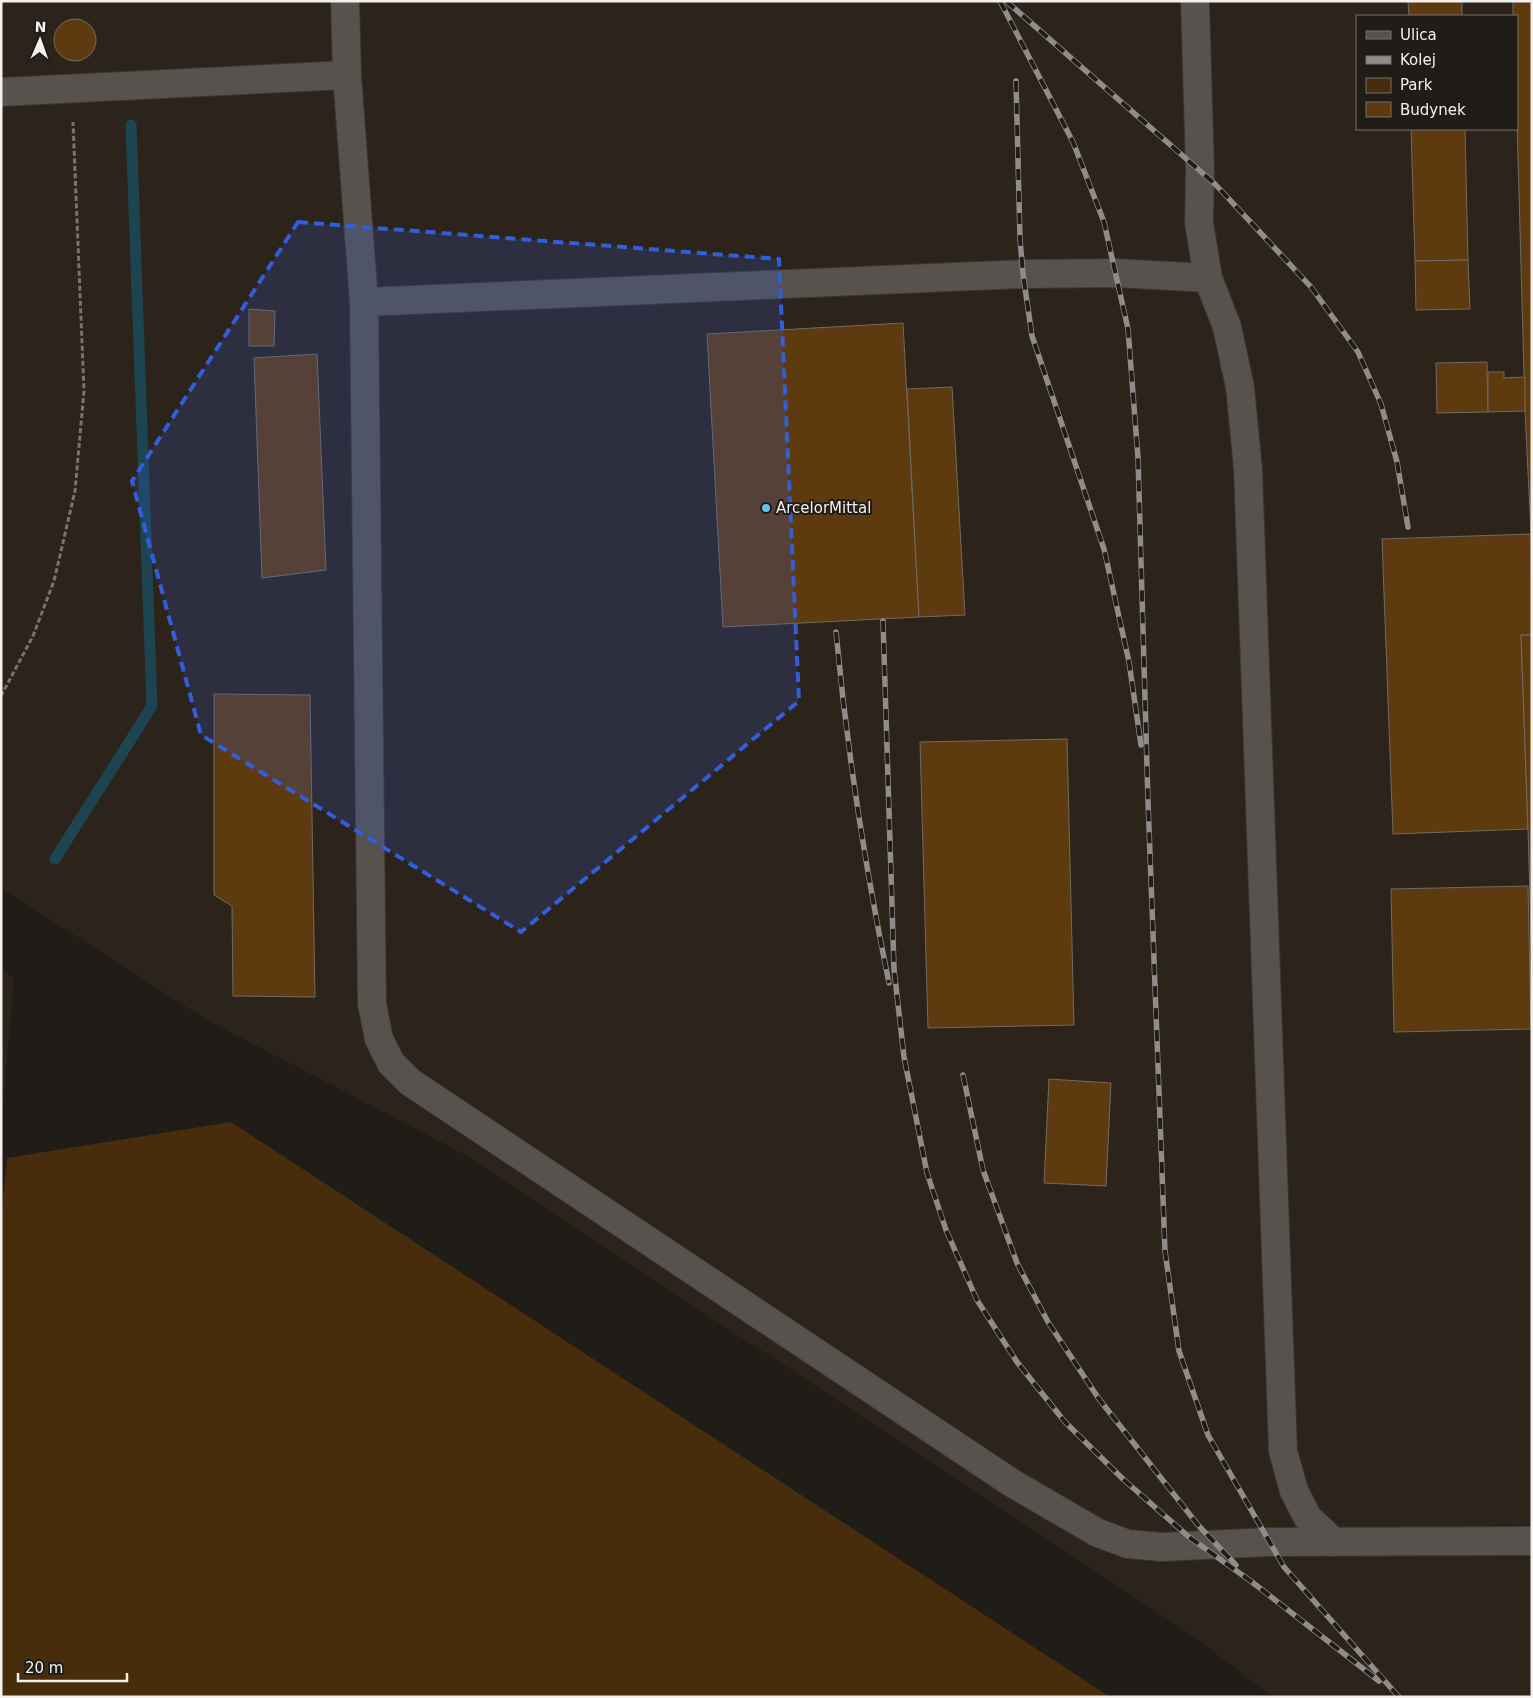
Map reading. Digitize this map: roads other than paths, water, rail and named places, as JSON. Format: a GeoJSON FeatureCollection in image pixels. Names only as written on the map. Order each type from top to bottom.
{"type":"FeatureCollection","features":[{"type":"Feature","properties":{"kind":"lane"},"geometry":{"type":"LineString","coordinates":[[345,1],[347,75],[364,302],[372,1004],[379,1039],[391,1064],[410,1082],[1012,1483],[1098,1533],[1128,1544],[1162,1546],[1532,1540]]}},
{"type":"Feature","properties":{"kind":"lane"},"geometry":{"type":"LineString","coordinates":[[1195,1],[1200,170],[1199,223],[1208,278],[1227,328],[1240,388],[1248,468],[1283,1451],[1294,1491],[1308,1518],[1334,1542]]}},
{"type":"Feature","properties":{"kind":"lane"},"geometry":{"type":"LineString","coordinates":[[1,92],[347,75]]}},
{"type":"Feature","properties":{"kind":"lane"},"geometry":{"type":"LineString","coordinates":[[364,302],[1023,274],[1115,272],[1208,278]]}},
{"type":"Feature","properties":{"kind":"waterway"},"geometry":{"type":"LineString","coordinates":[[55,859],[152,706],[131,125]]}},
{"type":"Feature","properties":{"kind":"railway"},"geometry":{"type":"LineString","coordinates":[[1000,1],[1073,142],[1104,222],[1128,329],[1138,458],[1148,801],[1165,1251],[1179,1351],[1208,1435],[1284,1567],[1399,1697]]}},
{"type":"Feature","properties":{"kind":"railway"},"geometry":{"type":"LineString","coordinates":[[1006,1],[1215,184],[1311,287],[1358,352],[1381,404],[1397,462],[1408,527]]}},
{"type":"Feature","properties":{"kind":"railway"},"geometry":{"type":"LineString","coordinates":[[1016,81],[1020,239],[1032,336],[1104,549],[1129,662],[1141,745]]}},
{"type":"Feature","properties":{"kind":"railway"},"geometry":{"type":"LineString","coordinates":[[883,621],[894,969],[904,1057],[927,1173],[946,1230],[977,1300],[1017,1362],[1065,1422],[1124,1480],[1189,1537],[1252,1582],[1379,1681]]}},
{"type":"Feature","properties":{"kind":"railway"},"geometry":{"type":"LineString","coordinates":[[836,632],[858,808],[872,896],[889,983]]}},
{"type":"Feature","properties":{"kind":"railway"},"geometry":{"type":"LineString","coordinates":[[963,1075],[983,1170],[1017,1263],[1048,1322],[1099,1399],[1198,1525],[1236,1565]]}},
{"type":"Feature","properties":{"kind":"place","name":"ArcelorMittal"},"geometry":{"type":"Point","coordinates":[766,508]}}]}
